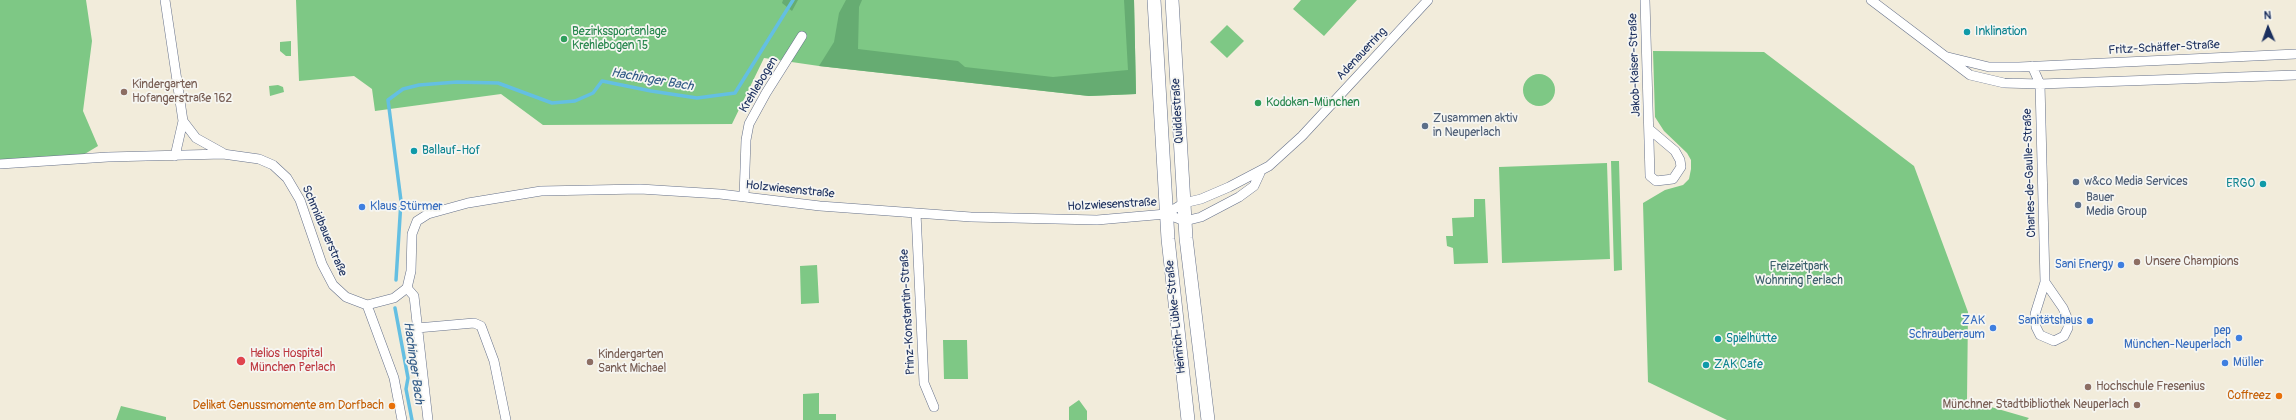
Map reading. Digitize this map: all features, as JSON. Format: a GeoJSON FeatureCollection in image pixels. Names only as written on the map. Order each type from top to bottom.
{"type":"FeatureCollection","features":[{"type":"Feature","properties":{"kind":"main road","name":"Quiddestraße"},"geometry":{"type":"LineString","coordinates":[[1154,0],[1166,214]]}},
{"type":"Feature","properties":{"kind":"main road","name":"Quiddestraße"},"geometry":{"type":"LineString","coordinates":[[1172,0],[1185,221]]}},
{"type":"Feature","properties":{"kind":"main road","name":"Heinrich-Lübke-Straße"},"geometry":{"type":"LineString","coordinates":[[1166,214],[1188,420]]}},
{"type":"Feature","properties":{"kind":"main road","name":"Heinrich-Lübke-Straße"},"geometry":{"type":"LineString","coordinates":[[1185,221],[1208,420]]}},
{"type":"Feature","properties":{"kind":"street"},"geometry":{"type":"LineString","coordinates":[[165,0],[183,121],[175,156]]}},
{"type":"Feature","properties":{"kind":"street","name":"Adenauerring"},"geometry":{"type":"LineString","coordinates":[[1166,214],[1184,204],[1201,199],[1260,173],[1302,136],[1428,0]]}},
{"type":"Feature","properties":{"kind":"street","name":"Jakob-Kaiser-Straße"},"geometry":{"type":"LineString","coordinates":[[1645,0],[1650,176],[1656,181],[1673,179],[1681,167],[1680,160],[1675,151],[1649,129]]}},
{"type":"Feature","properties":{"kind":"street"},"geometry":{"type":"LineString","coordinates":[[1871,0],[1948,57],[1955,65],[1977,77],[2004,83],[2040,84],[2296,75]]}},
{"type":"Feature","properties":{"kind":"street","name":"Krehlebogen"},"geometry":{"type":"LineString","coordinates":[[744,197],[746,140],[749,124],[766,93],[802,36]]}},
{"type":"Feature","properties":{"kind":"street","name":"Fritz-Schäffer-Straße"},"geometry":{"type":"LineString","coordinates":[[2032,66],[2296,54]]}},
{"type":"Feature","properties":{"kind":"street"},"geometry":{"type":"LineString","coordinates":[[1948,57],[1989,67],[2032,66]]}},
{"type":"Feature","properties":{"kind":"street","name":"Charles-de-Gaulle-Straße"},"geometry":{"type":"LineString","coordinates":[[2032,66],[2040,84],[2046,282],[2035,314],[2036,327],[2040,336],[2054,342],[2064,336],[2068,328],[2068,320],[2063,308],[2046,282]]}},
{"type":"Feature","properties":{"kind":"street"},"geometry":{"type":"LineString","coordinates":[[183,121],[196,138],[223,154]]}},
{"type":"Feature","properties":{"kind":"street","name":"Schmidbauerstraße"},"geometry":{"type":"LineString","coordinates":[[0,164],[108,157],[223,154],[259,159],[273,165],[287,178],[300,200],[322,264],[333,285],[346,297],[367,305]]}},
{"type":"Feature","properties":{"kind":"street","name":"Adenauerring"},"geometry":{"type":"LineString","coordinates":[[1185,221],[1201,217],[1239,197],[1254,186],[1260,173]]}},
{"type":"Feature","properties":{"kind":"street","name":"Holzwiesenstraße"},"geometry":{"type":"LineString","coordinates":[[407,288],[411,271],[412,234],[417,221],[428,214],[468,203],[541,191],[640,189],[744,197],[820,206],[916,213],[1055,220],[1115,219],[1166,214]]}},
{"type":"Feature","properties":{"kind":"street","name":"Prinz-Konstantin-Straße"},"geometry":{"type":"LineString","coordinates":[[916,213],[924,383],[934,407]]}},
{"type":"Feature","properties":{"kind":"street"},"geometry":{"type":"LineString","coordinates":[[1166,214],[1185,221]]}},
{"type":"Feature","properties":{"kind":"street"},"geometry":{"type":"LineString","coordinates":[[402,420],[394,378],[367,305],[394,298],[407,288],[414,296],[428,420]]}},
{"type":"Feature","properties":{"kind":"street"},"geometry":{"type":"LineString","coordinates":[[417,328],[474,323],[482,326],[494,361],[506,420]]}},
{"type":"Feature","properties":{"kind":"green space"},"geometry":{"type":"Polygon","coordinates":[[[0,0],[86,0],[92,41],[83,111],[98,146],[78,158],[0,162],[0,0]]]}},
{"type":"Feature","properties":{"kind":"green space"},"geometry":{"type":"Polygon","coordinates":[[[296,0],[1134,0],[1136,94],[1089,96],[819,66],[764,58],[732,124],[543,125],[501,94],[375,111],[372,89],[354,76],[299,81],[296,0]]]}},
{"type":"Feature","properties":{"kind":"green space"},"geometry":{"type":"Polygon","coordinates":[[[783,0],[798,0],[792,11],[782,3],[783,0]]]}},
{"type":"Feature","properties":{"kind":"green space"},"geometry":{"type":"Polygon","coordinates":[[[846,0],[862,0],[859,7],[858,49],[958,61],[965,67],[1053,77],[1128,70],[1124,0],[1134,0],[1136,94],[1089,96],[819,66],[834,42],[839,13],[846,0]]]}},
{"type":"Feature","properties":{"kind":"green space"},"geometry":{"type":"Polygon","coordinates":[[[1301,0],[1357,0],[1324,36],[1293,9],[1301,0]]]}},
{"type":"Feature","properties":{"kind":"green space"},"geometry":{"type":"Polygon","coordinates":[[[1227,25],[1244,41],[1227,58],[1210,42],[1227,25]]]}},
{"type":"Feature","properties":{"kind":"green space"},"geometry":{"type":"Polygon","coordinates":[[[291,41],[291,56],[286,56],[280,51],[280,42],[291,41]]]}},
{"type":"Feature","properties":{"kind":"green space","name":"Freizeitpark Wohnring Perlach"},"geometry":{"type":"Polygon","coordinates":[[[1653,51],[1764,52],[1914,166],[1968,312],[1967,400],[2029,418],[2027,420],[1727,420],[1648,382],[1643,203],[1665,190],[1683,185],[1689,179],[1691,169],[1691,160],[1687,153],[1664,131],[1655,117],[1653,51]]]}},
{"type":"Feature","properties":{"kind":"green space"},"geometry":{"type":"Polygon","coordinates":[[[1539,74],[1545,75],[1552,81],[1555,90],[1554,96],[1548,103],[1539,106],[1533,105],[1526,99],[1523,90],[1524,84],[1530,77],[1539,74]]]}},
{"type":"Feature","properties":{"kind":"green space"},"geometry":{"type":"Polygon","coordinates":[[[278,85],[283,87],[284,92],[270,96],[269,86],[278,85]]]}},
{"type":"Feature","properties":{"kind":"green space"},"geometry":{"type":"Polygon","coordinates":[[[1611,161],[1619,161],[1622,270],[1614,271],[1611,161]]]}},
{"type":"Feature","properties":{"kind":"green space"},"geometry":{"type":"Polygon","coordinates":[[[1607,163],[1610,259],[1502,263],[1499,167],[1607,163]]]}},
{"type":"Feature","properties":{"kind":"green space"},"geometry":{"type":"Polygon","coordinates":[[[1474,199],[1485,199],[1488,263],[1454,264],[1453,248],[1447,246],[1446,236],[1453,236],[1452,218],[1474,217],[1474,199]]]}},
{"type":"Feature","properties":{"kind":"green space"},"geometry":{"type":"Polygon","coordinates":[[[817,265],[819,303],[801,304],[800,266],[817,265]]]}},
{"type":"Feature","properties":{"kind":"green space"},"geometry":{"type":"Polygon","coordinates":[[[943,340],[967,340],[968,379],[944,379],[943,340]]]}},
{"type":"Feature","properties":{"kind":"green space"},"geometry":{"type":"Polygon","coordinates":[[[819,393],[819,414],[836,414],[836,420],[803,420],[803,394],[819,393]]]}},
{"type":"Feature","properties":{"kind":"green space"},"geometry":{"type":"Polygon","coordinates":[[[1079,400],[1087,411],[1087,420],[1069,420],[1069,407],[1079,400]]]}},
{"type":"Feature","properties":{"kind":"green space"},"geometry":{"type":"Polygon","coordinates":[[[121,406],[166,417],[166,420],[116,420],[121,406]]]}},
{"type":"Feature","properties":{"kind":"waterway","name":"Hachinger Bach"},"geometry":{"type":"LineString","coordinates":[[396,280],[401,201],[388,100],[403,89],[419,85],[457,82],[498,83],[552,103],[575,101],[593,93],[602,81],[651,91],[697,98],[735,93],[793,0]]}},
{"type":"Feature","properties":{"kind":"waterway","name":"Hachinger Bach"},"geometry":{"type":"LineString","coordinates":[[395,308],[408,378],[406,389],[412,420]]}},
{"type":"Feature","properties":{"kind":"place","name":"Inklination"},"geometry":{"type":"Point","coordinates":[1967,32]}},
{"type":"Feature","properties":{"kind":"place","name":"Bezirkssportanlage Krehlebogen 15"},"geometry":{"type":"Point","coordinates":[564,39]}},
{"type":"Feature","properties":{"kind":"place","name":"Kindergarten Hofangerstraße 162"},"geometry":{"type":"Point","coordinates":[124,92]}},
{"type":"Feature","properties":{"kind":"place","name":"Kodokan-München"},"geometry":{"type":"Point","coordinates":[1258,103]}},
{"type":"Feature","properties":{"kind":"place","name":"Zusammen aktiv in Neuperlach"},"geometry":{"type":"Point","coordinates":[1425,126]}},
{"type":"Feature","properties":{"kind":"place","name":"Ballauf-Hof"},"geometry":{"type":"Point","coordinates":[414,151]}},
{"type":"Feature","properties":{"kind":"place","name":"w&co Media Services"},"geometry":{"type":"Point","coordinates":[2076,182]}},
{"type":"Feature","properties":{"kind":"place","name":"ERGO"},"geometry":{"type":"Point","coordinates":[2263,184]}},
{"type":"Feature","properties":{"kind":"place","name":"Bauer Media Group"},"geometry":{"type":"Point","coordinates":[2078,205]}},
{"type":"Feature","properties":{"kind":"place","name":"Klaus Stürmer"},"geometry":{"type":"Point","coordinates":[362,207]}},
{"type":"Feature","properties":{"kind":"place","name":"Unsere Champions"},"geometry":{"type":"Point","coordinates":[2137,262]}},
{"type":"Feature","properties":{"kind":"place","name":"Sani Energy"},"geometry":{"type":"Point","coordinates":[2121,265]}},
{"type":"Feature","properties":{"kind":"place","name":"Sanitätshaus"},"geometry":{"type":"Point","coordinates":[2090,321]}},
{"type":"Feature","properties":{"kind":"place","name":"ZAK Schrauberraum"},"geometry":{"type":"Point","coordinates":[1993,328]}},
{"type":"Feature","properties":{"kind":"place","name":"pep München-Neuperlach"},"geometry":{"type":"Point","coordinates":[2239,338]}},
{"type":"Feature","properties":{"kind":"place","name":"Spielhütte"},"geometry":{"type":"Point","coordinates":[1718,339]}},
{"type":"Feature","properties":{"kind":"place","name":"Helios Hospital München Perlach"},"geometry":{"type":"Point","coordinates":[241,361]}},
{"type":"Feature","properties":{"kind":"place","name":"Kindergarten Sankt Michael"},"geometry":{"type":"Point","coordinates":[590,362]}},
{"type":"Feature","properties":{"kind":"place","name":"Müller"},"geometry":{"type":"Point","coordinates":[2225,363]}},
{"type":"Feature","properties":{"kind":"place","name":"ZAK Cafe"},"geometry":{"type":"Point","coordinates":[1706,365]}},
{"type":"Feature","properties":{"kind":"place","name":"Hochschule Fresenius"},"geometry":{"type":"Point","coordinates":[2088,387]}},
{"type":"Feature","properties":{"kind":"place","name":"Coffreez"},"geometry":{"type":"Point","coordinates":[2279,396]}},
{"type":"Feature","properties":{"kind":"place","name":"Münchner Stadtbibliothek Neuperlach"},"geometry":{"type":"Point","coordinates":[2137,405]}},
{"type":"Feature","properties":{"kind":"place","name":"Delikat Genussmomente am Dorfbach"},"geometry":{"type":"Point","coordinates":[392,406]}}]}
